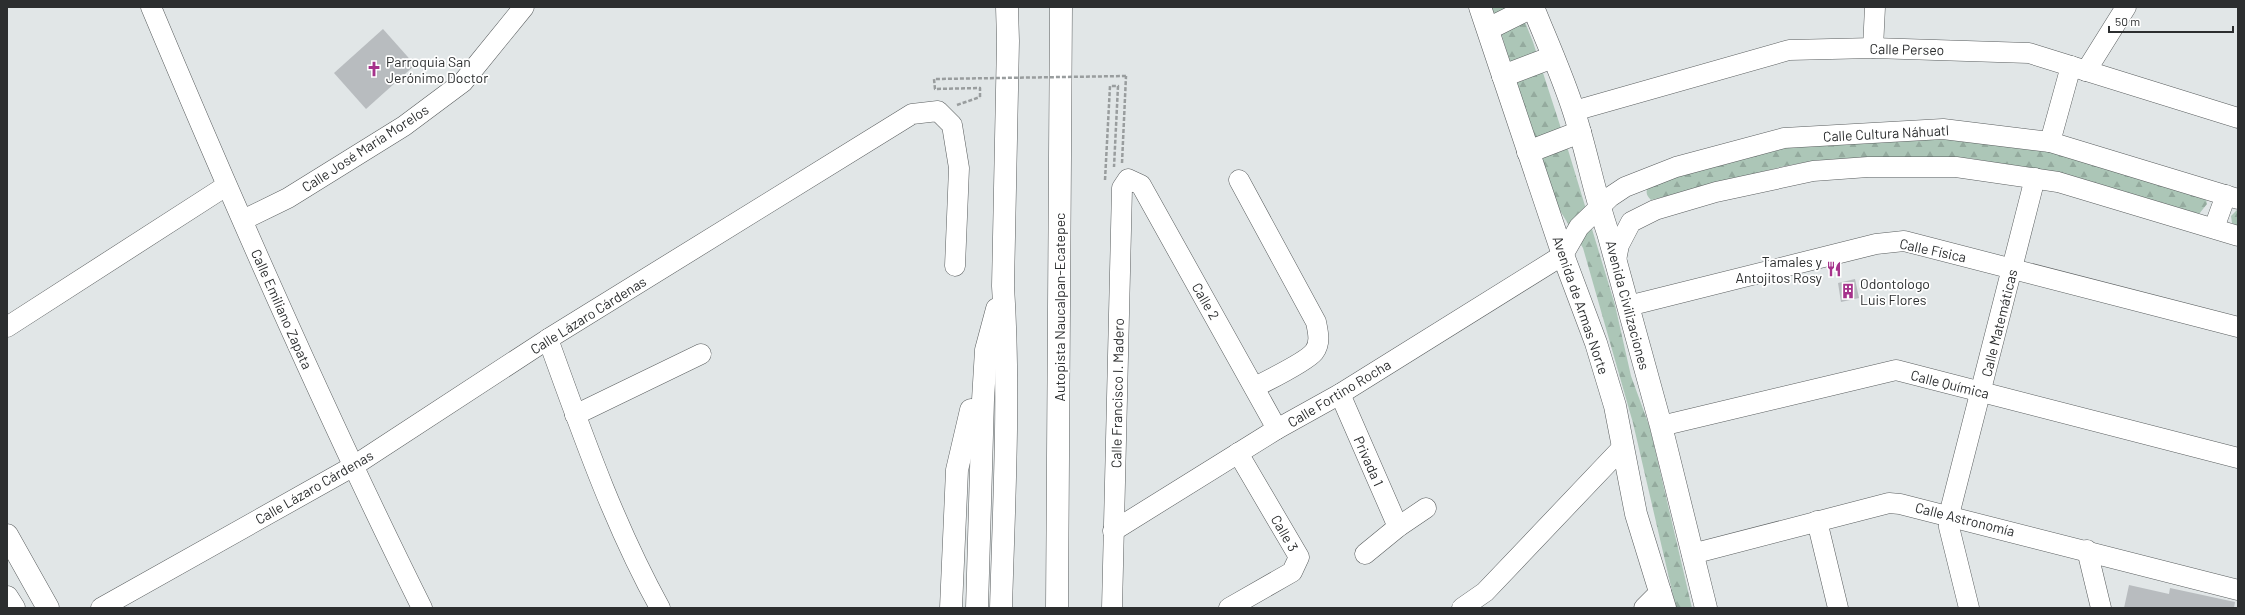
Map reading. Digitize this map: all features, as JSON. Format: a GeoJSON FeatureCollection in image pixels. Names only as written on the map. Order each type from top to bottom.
{"type":"FeatureCollection","features":[{"type":"Feature","properties":{"kind":"main road"},"geometry":{"type":"LineString","coordinates":[[1002,608],[1005,455],[1005,319],[1003,286],[1008,49],[1006,7]]}},
{"type":"Feature","properties":{"kind":"main road","name":"Autopista Naucalpan-Ecatepec"},"geometry":{"type":"LineString","coordinates":[[1057,608],[1061,7]]}},
{"type":"Feature","properties":{"kind":"main road","name":"Avenida de Armas Norte"},"geometry":{"type":"LineString","coordinates":[[1480,7],[1563,254],[1596,343],[1615,406],[1636,514],[1663,599]]}},
{"type":"Feature","properties":{"kind":"main road"},"geometry":{"type":"LineString","coordinates":[[1488,29],[1532,7]]}},
{"type":"Feature","properties":{"kind":"main road","name":"Avenida Civilizaciones"},"geometry":{"type":"LineString","coordinates":[[1532,7],[1574,111],[1599,208],[1616,260],[1661,426],[1706,608]]}},
{"type":"Feature","properties":{"kind":"main road"},"geometry":{"type":"LineString","coordinates":[[1504,76],[1553,57]]}},
{"type":"Feature","properties":{"kind":"main road"},"geometry":{"type":"LineString","coordinates":[[1528,152],[1580,132]]}},
{"type":"Feature","properties":{"kind":"main road"},"geometry":{"type":"LineString","coordinates":[[951,608],[957,470],[1003,286]]}},
{"type":"Feature","properties":{"kind":"main road"},"geometry":{"type":"LineString","coordinates":[[988,608],[996,330],[1003,286]]}},
{"type":"Feature","properties":{"kind":"main road"},"geometry":{"type":"LineString","coordinates":[[1003,286],[1014,323],[1016,470],[1014,608]]}},
{"type":"Feature","properties":{"kind":"main road"},"geometry":{"type":"LineString","coordinates":[[977,608],[983,400],[986,350]]}},
{"type":"Feature","properties":{"kind":"main road"},"geometry":{"type":"LineString","coordinates":[[964,608],[971,410]]}},
{"type":"Feature","properties":{"kind":"main road"},"geometry":{"type":"LineString","coordinates":[[7,535],[48,608]]}},
{"type":"Feature","properties":{"kind":"main road"},"geometry":{"type":"LineString","coordinates":[[7,597],[14,608]]}},
{"type":"Feature","properties":{"kind":"street","name":"Calle Emiliano Zapata"},"geometry":{"type":"LineString","coordinates":[[151,7],[226,186],[243,220],[352,467],[422,608]]}},
{"type":"Feature","properties":{"kind":"street","name":"Calle José María Morelos"},"geometry":{"type":"LineString","coordinates":[[243,220],[288,198],[404,126],[463,82],[524,7]]}},
{"type":"Feature","properties":{"kind":"street"},"geometry":{"type":"LineString","coordinates":[[1873,48],[1875,7]]}},
{"type":"Feature","properties":{"kind":"street"},"geometry":{"type":"LineString","coordinates":[[2050,142],[2079,69],[2126,7]]}},
{"type":"Feature","properties":{"kind":"street","name":"Calle Perseo"},"geometry":{"type":"LineString","coordinates":[[1574,111],[1789,50],[1873,48],[2029,53],[2238,118]]}},
{"type":"Feature","properties":{"kind":"street","name":"Calle Lázaro Cárdenas"},"geometry":{"type":"LineString","coordinates":[[101,608],[352,467],[548,339],[912,114],[938,111],[952,125],[959,168],[955,266]]}},
{"type":"Feature","properties":{"kind":"street","name":"Calle Cultura Náhuatl"},"geometry":{"type":"LineString","coordinates":[[1563,254],[1579,227],[1610,197],[1625,187],[1676,167],[1784,138],[1943,129],[2050,142],[2232,197]]}},
{"type":"Feature","properties":{"kind":"street"},"geometry":{"type":"LineString","coordinates":[[1616,260],[1619,245],[1631,222],[1655,210],[1716,192],[1813,171],[1868,167],[1956,167],[2058,182],[2238,236]]}},
{"type":"Feature","properties":{"kind":"street","name":"Calle 2"},"geometry":{"type":"LineString","coordinates":[[1121,172],[1141,186],[1255,387],[1277,429]]}},
{"type":"Feature","properties":{"kind":"street","name":"Calle Francisco I. Madero"},"geometry":{"type":"LineString","coordinates":[[1112,608],[1122,188],[1121,172]]}},
{"type":"Feature","properties":{"kind":"street","name":"Calle Matemáticas"},"geometry":{"type":"LineString","coordinates":[[1970,608],[1949,527],[1948,515],[1982,392],[2036,178]]}},
{"type":"Feature","properties":{"kind":"street"},"geometry":{"type":"LineString","coordinates":[[1239,180],[1316,322],[1319,339],[1314,352],[1274,378],[1255,387]]}},
{"type":"Feature","properties":{"kind":"street"},"geometry":{"type":"LineString","coordinates":[[7,327],[226,186]]}},
{"type":"Feature","properties":{"kind":"street"},"geometry":{"type":"LineString","coordinates":[[2214,228],[2232,197]]}},
{"type":"Feature","properties":{"kind":"street","name":"Calle Física"},"geometry":{"type":"LineString","coordinates":[[1628,306],[1887,242],[1904,241],[2238,327]]}},
{"type":"Feature","properties":{"kind":"street","name":"Calle Fortino Rocha"},"geometry":{"type":"LineString","coordinates":[[1113,531],[1277,429],[1340,394],[1563,254]]}},
{"type":"Feature","properties":{"kind":"street"},"geometry":{"type":"LineString","coordinates":[[548,339],[576,415],[635,563],[660,608]]}},
{"type":"Feature","properties":{"kind":"street"},"geometry":{"type":"LineString","coordinates":[[576,415],[701,354]]}},
{"type":"Feature","properties":{"kind":"street","name":"Calle Química"},"geometry":{"type":"LineString","coordinates":[[1661,426],[1891,371],[1906,372],[2238,458]]}},
{"type":"Feature","properties":{"kind":"street","name":"Privada 1"},"geometry":{"type":"LineString","coordinates":[[1340,394],[1398,527]]}},
{"type":"Feature","properties":{"kind":"street"},"geometry":{"type":"LineString","coordinates":[[1462,608],[1485,592],[1622,448]]}},
{"type":"Feature","properties":{"kind":"street","name":"Calle 3"},"geometry":{"type":"LineString","coordinates":[[1229,608],[1292,572],[1299,557],[1238,453]]}},
{"type":"Feature","properties":{"kind":"street","name":"Calle Astronomía"},"geometry":{"type":"LineString","coordinates":[[1692,554],[1816,521],[1889,504],[1911,506],[1948,515],[2238,590]]}},
{"type":"Feature","properties":{"kind":"street"},"geometry":{"type":"LineString","coordinates":[[1365,554],[1398,527],[1426,508]]}},
{"type":"Feature","properties":{"kind":"street"},"geometry":{"type":"LineString","coordinates":[[1816,521],[1838,608]]}},
{"type":"Feature","properties":{"kind":"street"},"geometry":{"type":"LineString","coordinates":[[2087,550],[2101,608]]}},
{"type":"Feature","properties":{"kind":"street"},"geometry":{"type":"LineString","coordinates":[[1644,608],[1663,599]]}},
{"type":"Feature","properties":{"kind":"path"},"geometry":{"type":"LineString","coordinates":[[980,98],[980,88],[935,89],[934,79],[1126,76],[1121,172]]}},
{"type":"Feature","properties":{"kind":"path"},"geometry":{"type":"LineString","coordinates":[[1105,185],[1110,86],[1118,86],[1121,172]]}},
{"type":"Feature","properties":{"kind":"green space"},"geometry":{"type":"Polygon","coordinates":[[[1490,7],[1519,7],[1533,42],[1569,153],[1615,305],[1631,376],[1650,428],[1692,608],[1676,608],[1633,423],[1583,248],[1551,196],[1502,36],[1490,7]]]}},
{"type":"Feature","properties":{"kind":"green space"},"geometry":{"type":"Polygon","coordinates":[[[1942,135],[2019,144],[2205,195],[2207,204],[2199,214],[2076,177],[1969,158],[1818,160],[1785,166],[1651,200],[1647,194],[1649,184],[1787,145],[1942,135]]]}},
{"type":"Feature","properties":{"kind":"green space"},"geometry":{"type":"Polygon","coordinates":[[[2238,209],[2238,226],[2232,223],[2231,216],[2238,209]]]}},
{"type":"Feature","properties":{"kind":"building","name":"Parroquia San Jerónimo Doctor"},"geometry":{"type":"Polygon","coordinates":[[[383,29],[415,65],[366,109],[334,73],[383,29]]]}},
{"type":"Feature","properties":{"kind":"building","name":"Odontologo Luis Flores"},"geometry":{"type":"Polygon","coordinates":[[[1855,279],[1859,298],[1841,302],[1838,283],[1855,279]]]}},
{"type":"Feature","properties":{"kind":"building"},"geometry":{"type":"Polygon","coordinates":[[[2129,585],[2169,594],[2170,588],[2235,602],[2234,608],[2124,608],[2129,585]]]}},
{"type":"Feature","properties":{"kind":"place","name":"Parroquia San Jerónimo Doctor"},"geometry":{"type":"Point","coordinates":[374,69]}},
{"type":"Feature","properties":{"kind":"place","name":"Tamales y Antojitos Rosy"},"geometry":{"type":"Point","coordinates":[1834,269]}},
{"type":"Feature","properties":{"kind":"place","name":"Odontologo Luis Flores"},"geometry":{"type":"Point","coordinates":[1848,291]}}]}
